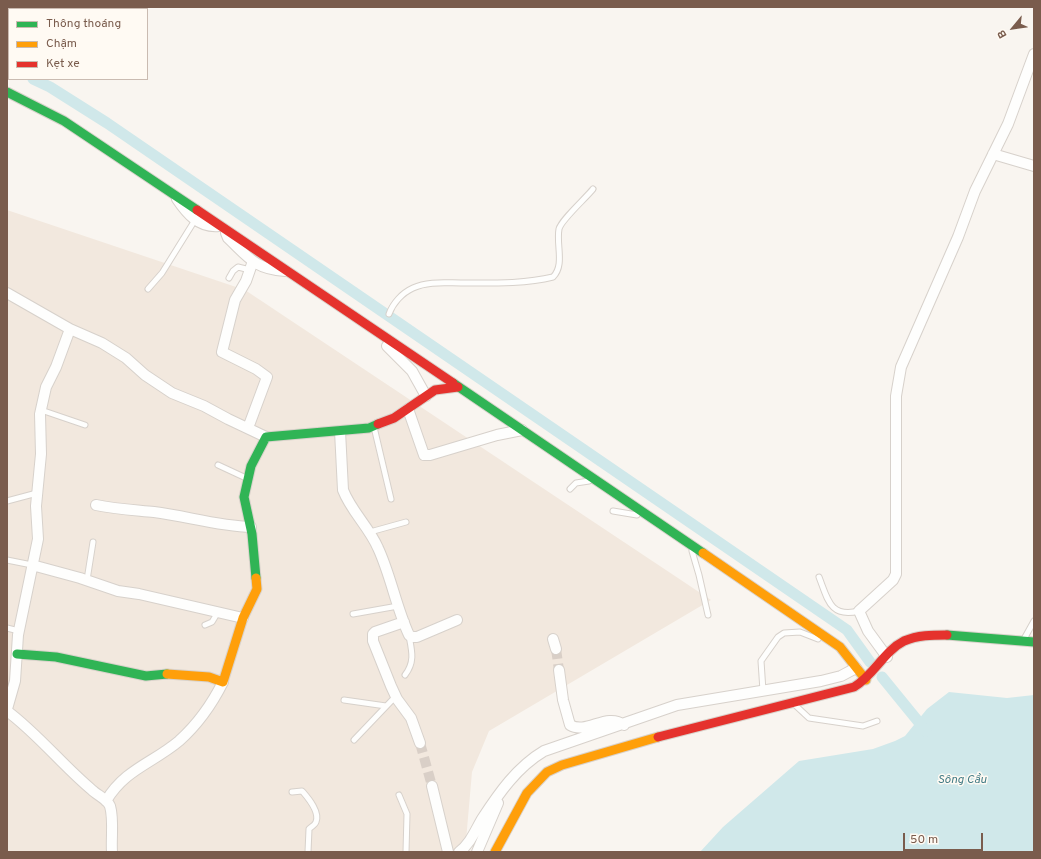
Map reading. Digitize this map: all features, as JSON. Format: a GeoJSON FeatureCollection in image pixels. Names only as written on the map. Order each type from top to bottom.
{"type":"FeatureCollection","features":[{"type":"Feature","properties":{"kind":"street"},"geometry":{"type":"LineString","coordinates":[[887,657],[868,631],[860,615],[894,580],[896,574],[896,396],[901,367],[958,237],[975,192],[1008,124],[1034,54]]}},
{"type":"Feature","properties":{"kind":"street"},"geometry":{"type":"LineString","coordinates":[[7,92],[64,122],[287,271],[381,331],[458,387],[835,644],[866,680]]}},
{"type":"Feature","properties":{"kind":"street"},"geometry":{"type":"LineString","coordinates":[[993,154],[1034,166]]}},
{"type":"Feature","properties":{"kind":"street"},"geometry":{"type":"LineString","coordinates":[[173,194],[184,210],[195,220],[212,226],[223,227]]}},
{"type":"Feature","properties":{"kind":"street"},"geometry":{"type":"LineString","coordinates":[[223,227],[228,238],[251,266],[269,270],[287,271]]}},
{"type":"Feature","properties":{"kind":"street"},"geometry":{"type":"LineString","coordinates":[[248,428],[267,378],[256,369],[222,352],[235,300],[246,281],[251,266]]}},
{"type":"Feature","properties":{"kind":"street"},"geometry":{"type":"LineString","coordinates":[[7,293],[70,328],[102,343],[126,358],[145,374],[172,393],[204,406],[266,437],[340,431],[374,426],[408,410],[435,390],[458,387]]}},
{"type":"Feature","properties":{"kind":"street"},"geometry":{"type":"LineString","coordinates":[[70,328],[56,367],[46,387],[41,410],[41,454],[37,493],[38,539],[19,631],[15,681],[7,710],[50,748],[92,791],[106,801],[110,806],[112,852]]}},
{"type":"Feature","properties":{"kind":"street"},"geometry":{"type":"LineString","coordinates":[[381,331],[385,345],[412,371],[426,396]]}},
{"type":"Feature","properties":{"kind":"street"},"geometry":{"type":"LineString","coordinates":[[408,410],[424,455],[430,455],[497,435],[522,430]]}},
{"type":"Feature","properties":{"kind":"street"},"geometry":{"type":"LineString","coordinates":[[340,431],[343,490],[378,547],[409,635],[416,637],[457,620]]}},
{"type":"Feature","properties":{"kind":"street"},"geometry":{"type":"LineString","coordinates":[[106,801],[113,788],[126,776],[167,750],[192,728],[215,698],[223,682],[243,618],[257,589],[251,527],[244,497],[247,479],[256,455],[266,437]]}},
{"type":"Feature","properties":{"kind":"street"},"geometry":{"type":"LineString","coordinates":[[96,505],[136,512],[154,512],[231,526],[251,527]]}},
{"type":"Feature","properties":{"kind":"street"},"geometry":{"type":"LineString","coordinates":[[32,565],[87,580],[118,591],[218,611],[243,618]]}},
{"type":"Feature","properties":{"kind":"street"},"geometry":{"type":"LineString","coordinates":[[404,622],[375,632],[373,634],[373,641],[396,696],[411,718],[420,743]]}},
{"type":"Feature","properties":{"kind":"street"},"geometry":{"type":"LineString","coordinates":[[495,852],[527,794],[547,772],[562,765],[623,746],[854,687],[866,680],[904,641],[917,636],[943,635],[1034,642]]}},
{"type":"Feature","properties":{"kind":"street"},"geometry":{"type":"LineString","coordinates":[[553,639],[556,649]]}},
{"type":"Feature","properties":{"kind":"street"},"geometry":{"type":"LineString","coordinates":[[17,654],[56,657],[146,676],[185,674],[208,677],[223,682]]}},
{"type":"Feature","properties":{"kind":"street"},"geometry":{"type":"LineString","coordinates":[[459,852],[471,838],[496,798],[517,771],[530,759],[544,751],[624,725],[677,705],[822,682],[841,676],[856,668]]}},
{"type":"Feature","properties":{"kind":"street"},"geometry":{"type":"LineString","coordinates":[[559,670],[563,700],[570,725],[577,729],[610,720],[617,720],[624,725]]}},
{"type":"Feature","properties":{"kind":"street"},"geometry":{"type":"LineString","coordinates":[[477,852],[507,785]]}},
{"type":"Feature","properties":{"kind":"street"},"geometry":{"type":"LineString","coordinates":[[432,786],[448,852]]}},
{"type":"Feature","properties":{"kind":"lane"},"geometry":{"type":"LineString","coordinates":[[388,314],[393,304],[400,297],[412,288],[428,283],[496,282],[553,277],[559,269],[559,231],[561,224],[581,204],[593,189]]}},
{"type":"Feature","properties":{"kind":"lane"},"geometry":{"type":"LineString","coordinates":[[148,289],[162,273],[195,220]]}},
{"type":"Feature","properties":{"kind":"lane"},"geometry":{"type":"LineString","coordinates":[[229,278],[233,271],[238,267],[251,266]]}},
{"type":"Feature","properties":{"kind":"lane"},"geometry":{"type":"LineString","coordinates":[[41,410],[85,425]]}},
{"type":"Feature","properties":{"kind":"lane"},"geometry":{"type":"LineString","coordinates":[[374,426],[391,499]]}},
{"type":"Feature","properties":{"kind":"lane"},"geometry":{"type":"LineString","coordinates":[[218,465],[247,479]]}},
{"type":"Feature","properties":{"kind":"lane"},"geometry":{"type":"LineString","coordinates":[[570,489],[576,483],[585,480],[600,483]]}},
{"type":"Feature","properties":{"kind":"lane"},"geometry":{"type":"LineString","coordinates":[[7,501],[37,493]]}},
{"type":"Feature","properties":{"kind":"lane"},"geometry":{"type":"LineString","coordinates":[[613,511],[646,515]]}},
{"type":"Feature","properties":{"kind":"lane"},"geometry":{"type":"LineString","coordinates":[[370,532],[406,522]]}},
{"type":"Feature","properties":{"kind":"lane"},"geometry":{"type":"LineString","coordinates":[[87,580],[93,542]]}},
{"type":"Feature","properties":{"kind":"lane"},"geometry":{"type":"LineString","coordinates":[[690,544],[708,615]]}},
{"type":"Feature","properties":{"kind":"lane"},"geometry":{"type":"LineString","coordinates":[[7,560],[32,565]]}},
{"type":"Feature","properties":{"kind":"lane"},"geometry":{"type":"LineString","coordinates":[[819,577],[831,606],[837,611],[860,615]]}},
{"type":"Feature","properties":{"kind":"lane"},"geometry":{"type":"LineString","coordinates":[[353,614],[398,606]]}},
{"type":"Feature","properties":{"kind":"lane"},"geometry":{"type":"LineString","coordinates":[[205,624],[212,622],[218,611]]}},
{"type":"Feature","properties":{"kind":"lane"},"geometry":{"type":"LineString","coordinates":[[1023,641],[1034,621]]}},
{"type":"Feature","properties":{"kind":"lane"},"geometry":{"type":"LineString","coordinates":[[7,628],[19,631]]}},
{"type":"Feature","properties":{"kind":"lane"},"geometry":{"type":"LineString","coordinates":[[764,692],[761,662],[778,637],[784,633],[800,632],[835,644]]}},
{"type":"Feature","properties":{"kind":"lane"},"geometry":{"type":"LineString","coordinates":[[405,675],[411,668],[413,655],[409,635]]}},
{"type":"Feature","properties":{"kind":"lane"},"geometry":{"type":"LineString","coordinates":[[354,740],[396,696]]}},
{"type":"Feature","properties":{"kind":"lane"},"geometry":{"type":"LineString","coordinates":[[344,700],[386,706]]}},
{"type":"Feature","properties":{"kind":"lane"},"geometry":{"type":"LineString","coordinates":[[793,703],[809,718],[863,726],[877,721]]}},
{"type":"Feature","properties":{"kind":"lane"},"geometry":{"type":"LineString","coordinates":[[292,792],[302,791],[315,809],[318,816],[316,822],[309,829],[308,852]]}},
{"type":"Feature","properties":{"kind":"lane"},"geometry":{"type":"LineString","coordinates":[[399,795],[407,814],[406,852]]}},
{"type":"Feature","properties":{"kind":"shaded area"},"geometry":{"type":"Polygon","coordinates":[[[7,210],[245,290],[711,600],[489,731],[472,772],[465,852],[7,852],[7,210]]]}},
{"type":"Feature","properties":{"kind":"water","name":"Sông Cầu"},"geometry":{"type":"Polygon","coordinates":[[[949,692],[1007,698],[1034,695],[1034,852],[700,852],[723,827],[799,761],[873,749],[895,741],[905,736],[927,709],[949,692]]]}},
{"type":"Feature","properties":{"kind":"waterway"},"geometry":{"type":"LineString","coordinates":[[35,80],[50,87],[107,123],[847,630],[870,662]]}},
{"type":"Feature","properties":{"kind":"waterway"},"geometry":{"type":"LineString","coordinates":[[882,677],[926,731]]}},
{"type":"Feature","properties":{"kind":"tunnel"},"geometry":{"type":"LineString","coordinates":[[556,649],[559,670]]}},
{"type":"Feature","properties":{"kind":"tunnel"},"geometry":{"type":"LineString","coordinates":[[420,743],[432,786]]}},
{"type":"Feature","properties":{"kind":"traffic: fast"},"geometry":{"type":"LineString","coordinates":[[7,92],[64,121],[197,210]]}},
{"type":"Feature","properties":{"kind":"traffic: fast"},"geometry":{"type":"LineString","coordinates":[[453,383],[703,553]]}},
{"type":"Feature","properties":{"kind":"traffic: fast"},"geometry":{"type":"LineString","coordinates":[[256,578],[252,534],[244,497],[251,466],[266,437],[369,428],[378,424]]}},
{"type":"Feature","properties":{"kind":"traffic: fast"},"geometry":{"type":"LineString","coordinates":[[947,635],[1034,642]]}},
{"type":"Feature","properties":{"kind":"traffic: fast"},"geometry":{"type":"LineString","coordinates":[[17,654],[56,657],[146,676],[167,674]]}},
{"type":"Feature","properties":{"kind":"traffic: slow"},"geometry":{"type":"LineString","coordinates":[[703,553],[840,647],[866,680]]}},
{"type":"Feature","properties":{"kind":"traffic: slow"},"geometry":{"type":"LineString","coordinates":[[167,674],[209,677],[223,682],[243,618],[257,589],[256,578]]}},
{"type":"Feature","properties":{"kind":"traffic: slow"},"geometry":{"type":"LineString","coordinates":[[495,852],[527,793],[547,772],[562,765],[658,737]]}},
{"type":"Feature","properties":{"kind":"traffic: jam"},"geometry":{"type":"LineString","coordinates":[[197,210],[453,383]]}},
{"type":"Feature","properties":{"kind":"traffic: jam"},"geometry":{"type":"LineString","coordinates":[[378,424],[394,418],[435,390],[458,387]]}},
{"type":"Feature","properties":{"kind":"traffic: jam"},"geometry":{"type":"LineString","coordinates":[[658,737],[854,687],[861,682],[897,645],[904,641],[920,636],[947,635]]}}]}
